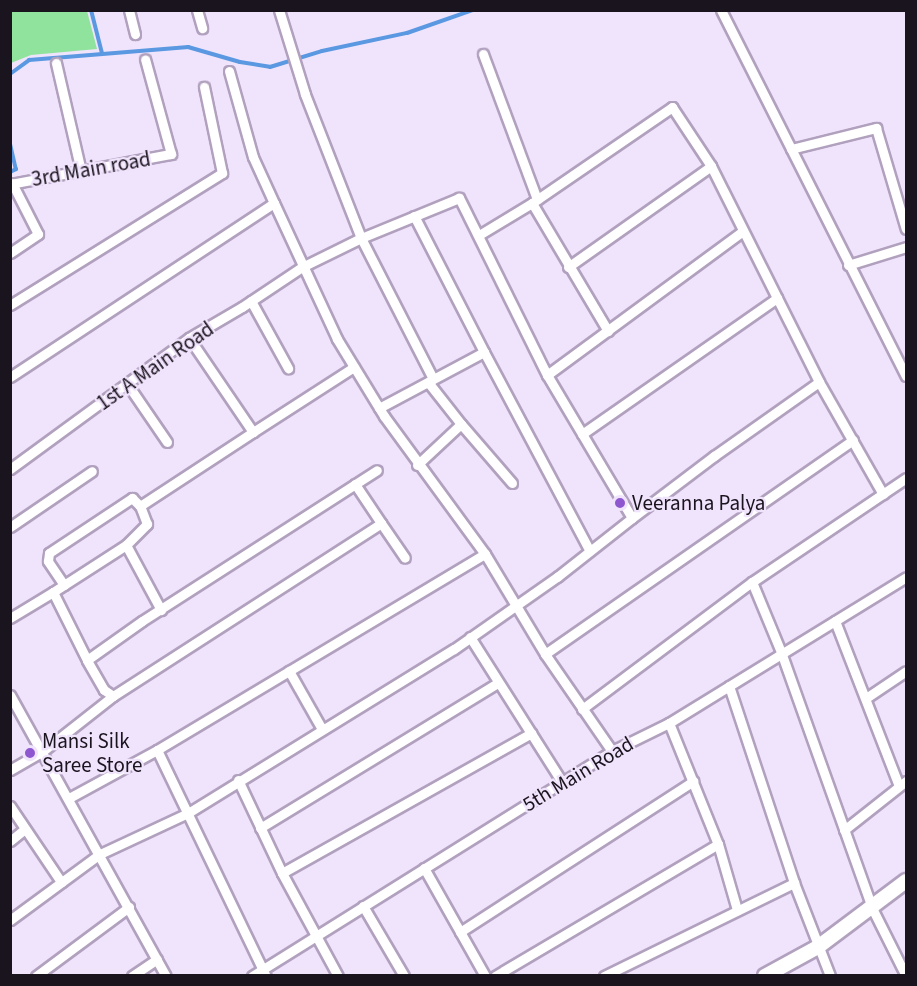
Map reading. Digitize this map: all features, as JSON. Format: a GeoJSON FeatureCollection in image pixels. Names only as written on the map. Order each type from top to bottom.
{"type":"FeatureCollection","features":[{"type":"Feature","properties":{"kind":"street"},"geometry":{"type":"LineString","coordinates":[[129,10],[135,34]]}},
{"type":"Feature","properties":{"kind":"street"},"geometry":{"type":"LineString","coordinates":[[198,10],[202,28]]}},
{"type":"Feature","properties":{"kind":"street"},"geometry":{"type":"LineString","coordinates":[[279,10],[291,54],[361,238],[431,380],[461,424],[512,483]]}},
{"type":"Feature","properties":{"kind":"street"},"geometry":{"type":"LineString","coordinates":[[721,10],[906,376]]}},
{"type":"Feature","properties":{"kind":"street"},"geometry":{"type":"LineString","coordinates":[[483,54],[535,201],[568,267],[608,331]]}},
{"type":"Feature","properties":{"kind":"street","name":"3rd Main road"},"geometry":{"type":"LineString","coordinates":[[11,183],[171,154],[145,59]]}},
{"type":"Feature","properties":{"kind":"street"},"geometry":{"type":"LineString","coordinates":[[56,63],[81,171]]}},
{"type":"Feature","properties":{"kind":"street"},"geometry":{"type":"LineString","coordinates":[[229,71],[253,157],[302,267],[354,367],[417,465],[484,554],[545,654],[612,751]]}},
{"type":"Feature","properties":{"kind":"street"},"geometry":{"type":"LineString","coordinates":[[10,304],[222,173],[204,87]]}},
{"type":"Feature","properties":{"kind":"street"},"geometry":{"type":"LineString","coordinates":[[632,518],[547,375],[479,235],[535,201],[672,107],[711,166],[819,382],[883,494]]}},
{"type":"Feature","properties":{"kind":"street"},"geometry":{"type":"LineString","coordinates":[[790,149],[876,128],[906,230]]}},
{"type":"Feature","properties":{"kind":"street"},"geometry":{"type":"LineString","coordinates":[[568,267],[711,166]]}},
{"type":"Feature","properties":{"kind":"street"},"geometry":{"type":"LineString","coordinates":[[10,253],[38,234],[11,183]]}},
{"type":"Feature","properties":{"kind":"street","name":"1st A Main Road"},"geometry":{"type":"LineString","coordinates":[[10,469],[128,385],[189,338],[302,267],[361,238],[459,198],[479,235]]}},
{"type":"Feature","properties":{"kind":"street"},"geometry":{"type":"LineString","coordinates":[[10,377],[274,203]]}},
{"type":"Feature","properties":{"kind":"street"},"geometry":{"type":"LineString","coordinates":[[414,216],[590,551]]}},
{"type":"Feature","properties":{"kind":"street"},"geometry":{"type":"LineString","coordinates":[[547,375],[742,232]]}},
{"type":"Feature","properties":{"kind":"street"},"geometry":{"type":"LineString","coordinates":[[848,264],[906,247]]}},
{"type":"Feature","properties":{"kind":"street"},"geometry":{"type":"LineString","coordinates":[[582,434],[777,298]]}},
{"type":"Feature","properties":{"kind":"street"},"geometry":{"type":"LineString","coordinates":[[251,301],[288,368]]}},
{"type":"Feature","properties":{"kind":"street"},"geometry":{"type":"LineString","coordinates":[[189,338],[253,432]]}},
{"type":"Feature","properties":{"kind":"street"},"geometry":{"type":"LineString","coordinates":[[379,408],[484,352]]}},
{"type":"Feature","properties":{"kind":"street"},"geometry":{"type":"LineString","coordinates":[[140,506],[354,367]]}},
{"type":"Feature","properties":{"kind":"street"},"geometry":{"type":"LineString","coordinates":[[10,920],[100,854],[188,813],[517,606],[714,456],[819,382]]}},
{"type":"Feature","properties":{"kind":"street"},"geometry":{"type":"LineString","coordinates":[[128,385],[167,442]]}},
{"type":"Feature","properties":{"kind":"street"},"geometry":{"type":"LineString","coordinates":[[417,465],[461,424]]}},
{"type":"Feature","properties":{"kind":"street"},"geometry":{"type":"LineString","coordinates":[[545,654],[853,440]]}},
{"type":"Feature","properties":{"kind":"street"},"geometry":{"type":"LineString","coordinates":[[87,660],[377,470]]}},
{"type":"Feature","properties":{"kind":"street"},"geometry":{"type":"LineString","coordinates":[[10,527],[92,471]]}},
{"type":"Feature","properties":{"kind":"street"},"geometry":{"type":"LineString","coordinates":[[582,709],[752,582],[906,477]]}},
{"type":"Feature","properties":{"kind":"street"},"geometry":{"type":"LineString","coordinates":[[355,484],[405,558]]}},
{"type":"Feature","properties":{"kind":"street"},"geometry":{"type":"LineString","coordinates":[[10,618],[64,585],[126,544],[147,524],[140,506],[132,498],[49,553],[48,561],[64,585]]}},
{"type":"Feature","properties":{"kind":"street"},"geometry":{"type":"LineString","coordinates":[[10,770],[43,751],[113,696],[381,523]]}},
{"type":"Feature","properties":{"kind":"street"},"geometry":{"type":"LineString","coordinates":[[126,544],[161,610]]}},
{"type":"Feature","properties":{"kind":"street"},"geometry":{"type":"LineString","coordinates":[[69,798],[158,750],[484,554]]}},
{"type":"Feature","properties":{"kind":"street","name":"5th Main Road"},"geometry":{"type":"LineString","coordinates":[[252,975],[265,972],[316,935],[612,751],[669,723],[906,577]]}},
{"type":"Feature","properties":{"kind":"street"},"geometry":{"type":"LineString","coordinates":[[752,582],[781,652],[872,908],[906,975]]}},
{"type":"Feature","properties":{"kind":"street"},"geometry":{"type":"LineString","coordinates":[[53,592],[104,690],[113,696]]}},
{"type":"Feature","properties":{"kind":"street"},"geometry":{"type":"LineString","coordinates":[[835,621],[903,783],[844,830]]}},
{"type":"Feature","properties":{"kind":"street"},"geometry":{"type":"LineString","coordinates":[[470,637],[562,782]]}},
{"type":"Feature","properties":{"kind":"street"},"geometry":{"type":"LineString","coordinates":[[289,671],[322,729]]}},
{"type":"Feature","properties":{"kind":"street"},"geometry":{"type":"LineString","coordinates":[[866,698],[906,671]]}},
{"type":"Feature","properties":{"kind":"street"},"geometry":{"type":"LineString","coordinates":[[260,828],[498,684]]}},
{"type":"Feature","properties":{"kind":"street"},"geometry":{"type":"LineString","coordinates":[[729,686],[794,883],[830,975]]}},
{"type":"Feature","properties":{"kind":"street"},"geometry":{"type":"LineString","coordinates":[[10,695],[166,975]]}},
{"type":"Feature","properties":{"kind":"street"},"geometry":{"type":"LineString","coordinates":[[669,723],[718,844],[737,910]]}},
{"type":"Feature","properties":{"kind":"street"},"geometry":{"type":"LineString","coordinates":[[282,873],[531,733]]}},
{"type":"Feature","properties":{"kind":"street"},"geometry":{"type":"LineString","coordinates":[[158,750],[265,972]]}},
{"type":"Feature","properties":{"kind":"street"},"geometry":{"type":"LineString","coordinates":[[238,780],[282,873],[338,975]]}},
{"type":"Feature","properties":{"kind":"street"},"geometry":{"type":"LineString","coordinates":[[460,932],[693,781]]}},
{"type":"Feature","properties":{"kind":"street"},"geometry":{"type":"LineString","coordinates":[[10,806],[61,882]]}},
{"type":"Feature","properties":{"kind":"street"},"geometry":{"type":"LineString","coordinates":[[10,841],[26,829]]}},
{"type":"Feature","properties":{"kind":"street"},"geometry":{"type":"LineString","coordinates":[[495,975],[718,844]]}},
{"type":"Feature","properties":{"kind":"street"},"geometry":{"type":"LineString","coordinates":[[424,868],[485,975]]}},
{"type":"Feature","properties":{"kind":"street"},"geometry":{"type":"LineString","coordinates":[[765,975],[818,947],[906,881]]}},
{"type":"Feature","properties":{"kind":"street"},"geometry":{"type":"LineString","coordinates":[[604,975],[794,883]]}},
{"type":"Feature","properties":{"kind":"street"},"geometry":{"type":"LineString","coordinates":[[363,906],[404,975]]}},
{"type":"Feature","properties":{"kind":"street"},"geometry":{"type":"LineString","coordinates":[[36,975],[129,907]]}},
{"type":"Feature","properties":{"kind":"street"},"geometry":{"type":"LineString","coordinates":[[132,975],[157,959]]}},
{"type":"Feature","properties":{"kind":"green space"},"geometry":{"type":"Polygon","coordinates":[[[11,10],[87,11],[97,49],[31,55],[11,63],[11,10]]]}},
{"type":"Feature","properties":{"kind":"waterway"},"geometry":{"type":"LineString","coordinates":[[91,10],[102,53]]}},
{"type":"Feature","properties":{"kind":"waterway"},"geometry":{"type":"LineString","coordinates":[[10,74],[29,60],[188,47],[240,62],[270,67],[322,51],[407,33],[473,10]]}},
{"type":"Feature","properties":{"kind":"waterway"},"geometry":{"type":"LineString","coordinates":[[10,144],[16,169],[10,172]]}},
{"type":"Feature","properties":{"kind":"place","name":"Veeranna Palya"},"geometry":{"type":"Point","coordinates":[620,503]}},
{"type":"Feature","properties":{"kind":"place","name":"Mansi Silk Saree Store"},"geometry":{"type":"Point","coordinates":[30,753]}}]}
